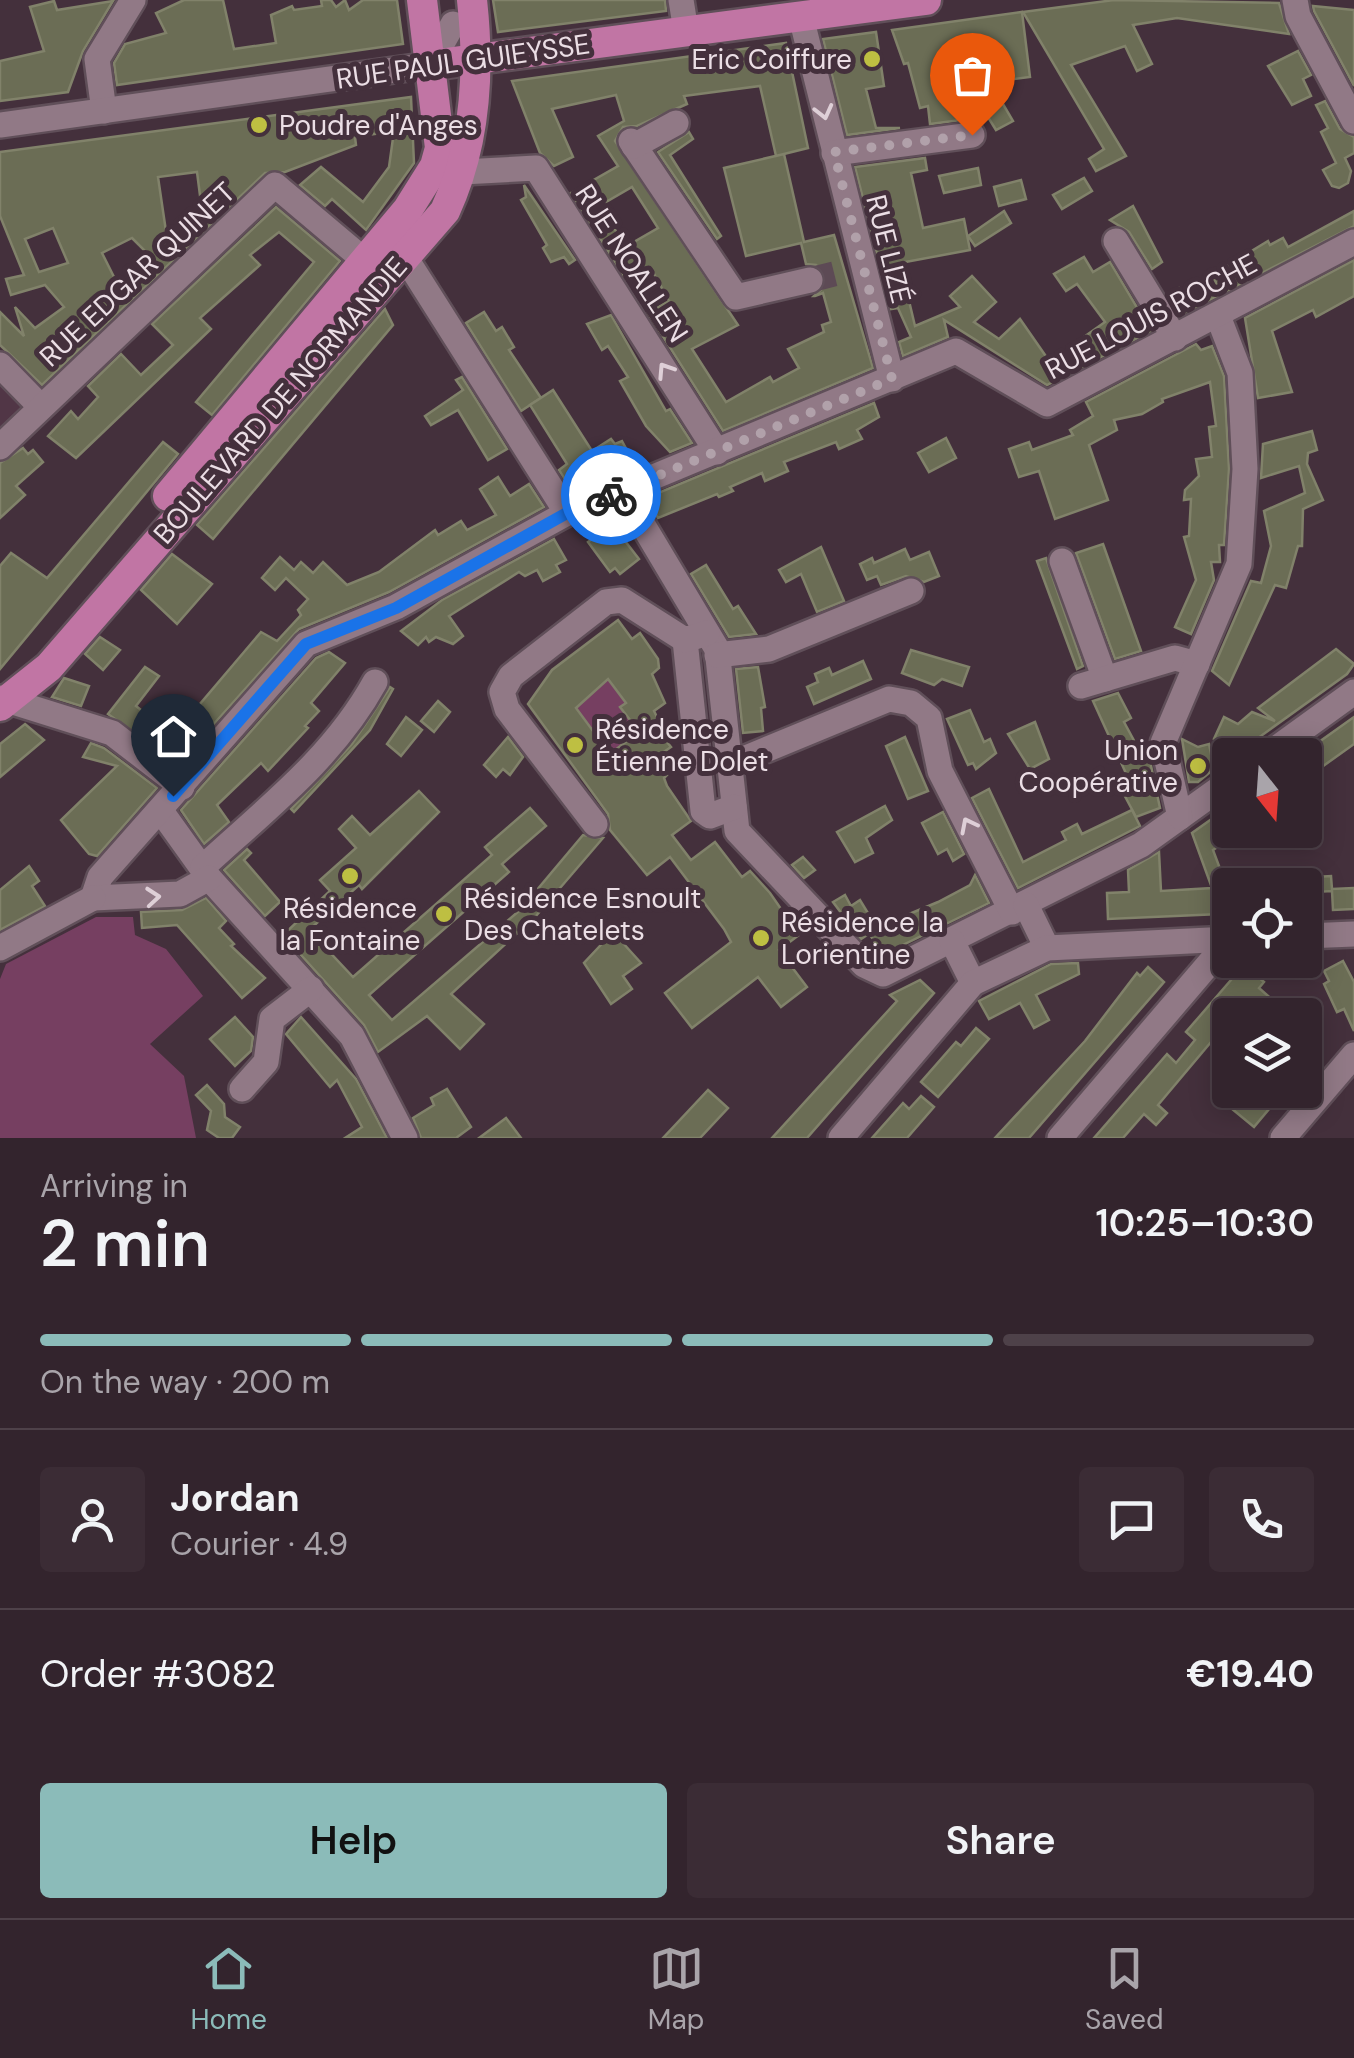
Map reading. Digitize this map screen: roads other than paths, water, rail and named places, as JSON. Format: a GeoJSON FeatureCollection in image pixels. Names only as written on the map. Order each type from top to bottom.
{"type":"FeatureCollection","features":[{"type":"Feature","properties":{"kind":"main road","name":"BOULEVARD DE NORMANDIE"},"geometry":{"type":"LineString","coordinates":[[2,702],[16,676],[408,209],[435,166],[440,130],[422,0]]}},
{"type":"Feature","properties":{"kind":"main road","name":"RUE PAUL GUIEYSSE"},"geometry":{"type":"LineString","coordinates":[[430,65],[926,0]]}},
{"type":"Feature","properties":{"kind":"main road","name":"BOULEVARD DE NORMANDIE"},"geometry":{"type":"LineString","coordinates":[[2,702],[48,667],[445,211],[462,172],[478,58],[458,8]]}},
{"type":"Feature","properties":{"kind":"street"},"geometry":{"type":"LineString","coordinates":[[104,111],[97,58],[133,0]]}},
{"type":"Feature","properties":{"kind":"street"},"geometry":{"type":"LineString","coordinates":[[680,0],[686,31]]}},
{"type":"Feature","properties":{"kind":"street"},"geometry":{"type":"LineString","coordinates":[[1294,0],[1298,16],[1354,121]]}},
{"type":"Feature","properties":{"kind":"street"},"geometry":{"type":"LineString","coordinates":[[430,65],[458,8]]}},
{"type":"Feature","properties":{"kind":"street","name":"RUE LIZÉ"},"geometry":{"type":"LineString","coordinates":[[801,17],[834,152],[852,270],[892,379]]}},
{"type":"Feature","properties":{"kind":"street","name":"RUE PAUL GUIEYSSE"},"geometry":{"type":"LineString","coordinates":[[0,126],[430,65]]}},
{"type":"Feature","properties":{"kind":"street"},"geometry":{"type":"LineString","coordinates":[[676,122],[632,144],[736,297],[810,280]]}},
{"type":"Feature","properties":{"kind":"street"},"geometry":{"type":"LineString","coordinates":[[174,520],[210,467],[423,212],[468,134]]}},
{"type":"Feature","properties":{"kind":"street"},"geometry":{"type":"LineString","coordinates":[[834,152],[972,135]]}},
{"type":"Feature","properties":{"kind":"street","name":"RUE NOALLEN"},"geometry":{"type":"LineString","coordinates":[[462,172],[536,168],[717,452]]}},
{"type":"Feature","properties":{"kind":"street","name":"RUE EDGAR QUINET"},"geometry":{"type":"LineString","coordinates":[[0,447],[275,185],[364,260]]}},
{"type":"Feature","properties":{"kind":"street"},"geometry":{"type":"LineString","coordinates":[[1116,241],[1175,338]]}},
{"type":"Feature","properties":{"kind":"street","name":"RUE LOUIS ROCHE"},"geometry":{"type":"LineString","coordinates":[[93,898],[100,876],[306,644],[396,608],[567,513],[956,351],[1047,404],[1354,242]]}},
{"type":"Feature","properties":{"kind":"street"},"geometry":{"type":"LineString","coordinates":[[405,257],[567,513]]}},
{"type":"Feature","properties":{"kind":"street"},"geometry":{"type":"LineString","coordinates":[[1180,817],[1163,744],[1240,564],[1245,468],[1240,373],[1218,316]]}},
{"type":"Feature","properties":{"kind":"street"},"geometry":{"type":"LineString","coordinates":[[0,365],[40,406]]}},
{"type":"Feature","properties":{"kind":"street"},"geometry":{"type":"LineString","coordinates":[[622,490],[703,643],[729,765],[736,832],[864,965],[884,974],[952,941],[1141,845],[1212,794]]}},
{"type":"Feature","properties":{"kind":"street"},"geometry":{"type":"LineString","coordinates":[[1062,560],[1093,683],[1175,658],[1196,664]]}},
{"type":"Feature","properties":{"kind":"street"},"geometry":{"type":"LineString","coordinates":[[595,824],[506,709],[502,692],[511,676],[606,602],[622,600],[703,643],[769,649],[912,591]]}},
{"type":"Feature","properties":{"kind":"street"},"geometry":{"type":"LineString","coordinates":[[703,643],[703,811],[710,816],[734,807]]}},
{"type":"Feature","properties":{"kind":"street"},"geometry":{"type":"LineString","coordinates":[[0,948],[93,898],[180,894],[318,763],[356,716],[375,682]]}},
{"type":"Feature","properties":{"kind":"street"},"geometry":{"type":"LineString","coordinates":[[1290,738],[1354,692]]}},
{"type":"Feature","properties":{"kind":"street"},"geometry":{"type":"LineString","coordinates":[[729,765],[889,699],[910,703],[929,718],[940,770],[1019,908],[1047,948]]}},
{"type":"Feature","properties":{"kind":"street"},"geometry":{"type":"LineString","coordinates":[[2,702],[112,733],[182,786]]}},
{"type":"Feature","properties":{"kind":"street"},"geometry":{"type":"LineString","coordinates":[[161,811],[206,873],[352,1036],[405,1138]]}},
{"type":"Feature","properties":{"kind":"street"},"geometry":{"type":"LineString","coordinates":[[1322,935],[1354,934]]}},
{"type":"Feature","properties":{"kind":"street"},"geometry":{"type":"LineString","coordinates":[[841,1138],[973,984],[1047,948],[1212,940]]}},
{"type":"Feature","properties":{"kind":"street"},"geometry":{"type":"LineString","coordinates":[[952,941],[973,984]]}},
{"type":"Feature","properties":{"kind":"street"},"geometry":{"type":"LineString","coordinates":[[1060,1138],[1212,960]]}},
{"type":"Feature","properties":{"kind":"street"},"geometry":{"type":"LineString","coordinates":[[242,1089],[266,1062],[272,1018],[311,989]]}},
{"type":"Feature","properties":{"kind":"street"},"geometry":{"type":"LineString","coordinates":[[1284,1138],[1354,1054]]}},
{"type":"Feature","properties":{"kind":"tunnel"},"geometry":{"type":"LineString","coordinates":[[810,280],[842,272]]}},
{"type":"Feature","properties":{"kind":"place","name":"Eric Coiffure"},"geometry":{"type":"Point","coordinates":[872,59]}},
{"type":"Feature","properties":{"kind":"place","name":"Poudre d'Anges"},"geometry":{"type":"Point","coordinates":[259,125]}},
{"type":"Feature","properties":{"kind":"place","name":"Résidence Étienne Dolet"},"geometry":{"type":"Point","coordinates":[575,745]}},
{"type":"Feature","properties":{"kind":"place","name":"Union Coopérative"},"geometry":{"type":"Point","coordinates":[1198,766]}},
{"type":"Feature","properties":{"kind":"place","name":"Résidence la Fontaine"},"geometry":{"type":"Point","coordinates":[350,876]}},
{"type":"Feature","properties":{"kind":"place","name":"Résidence Esnoult Des Chatelets"},"geometry":{"type":"Point","coordinates":[444,914]}},
{"type":"Feature","properties":{"kind":"place","name":"Résidence la Lorientine"},"geometry":{"type":"Point","coordinates":[761,938]}}]}
